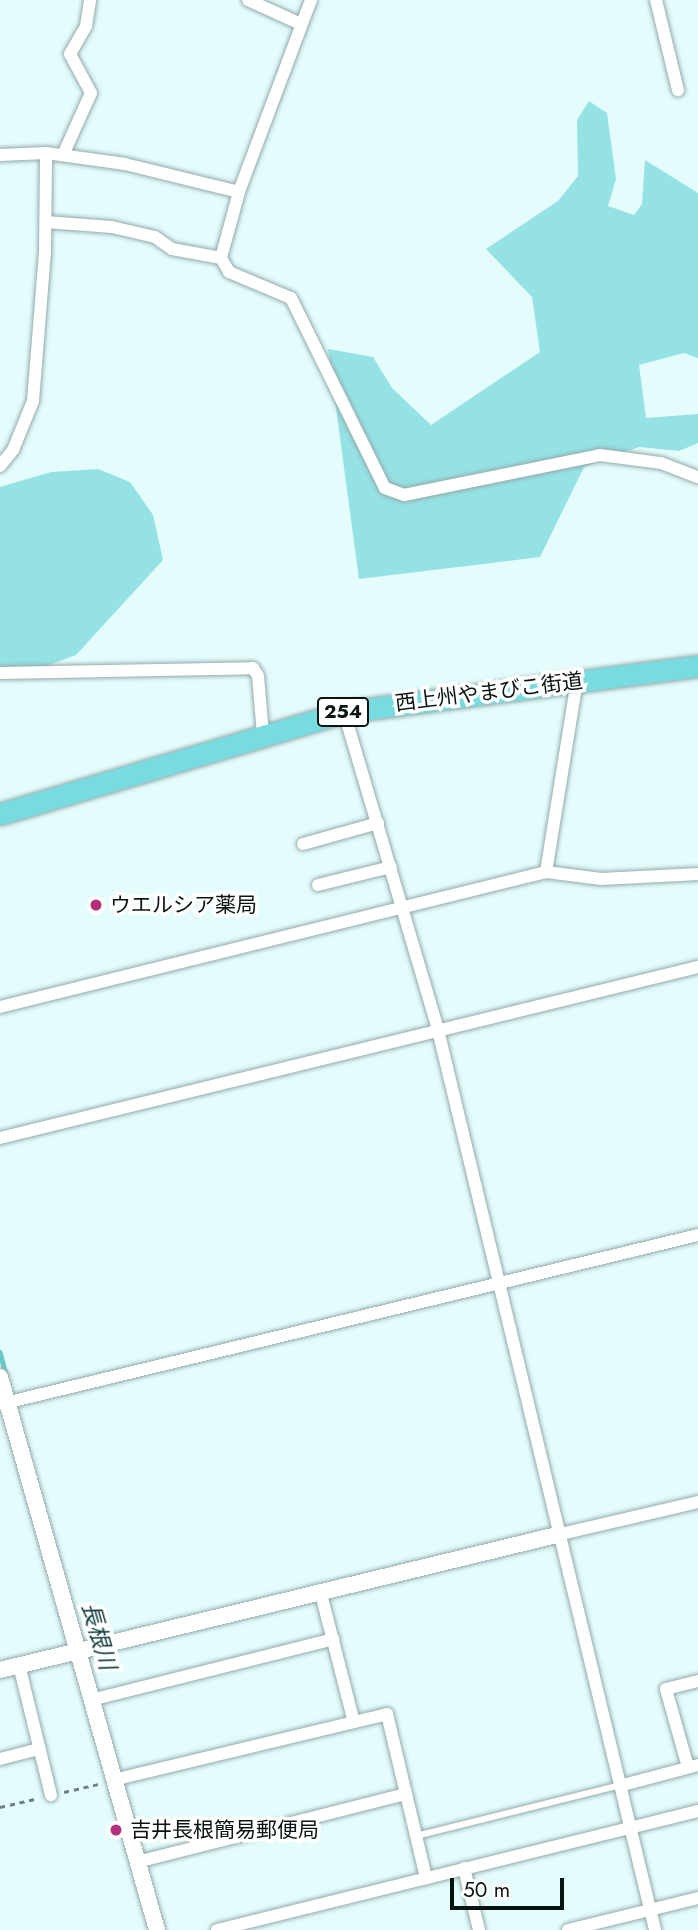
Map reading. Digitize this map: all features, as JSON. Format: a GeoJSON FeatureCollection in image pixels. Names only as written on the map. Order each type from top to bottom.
{"type":"FeatureCollection","features":[{"type":"Feature","properties":{"kind":"highway","name":"西上州やまびこ街道"},"geometry":{"type":"LineString","coordinates":[[0,814],[344,712],[698,666]]}},
{"type":"Feature","properties":{"kind":"street"},"geometry":{"type":"LineString","coordinates":[[63,155],[91,93],[71,54],[86,26],[90,0]]}},
{"type":"Feature","properties":{"kind":"street"},"geometry":{"type":"LineString","coordinates":[[248,0],[301,24]]}},
{"type":"Feature","properties":{"kind":"street"},"geometry":{"type":"LineString","coordinates":[[311,0],[239,192],[221,258],[229,272],[291,298],[385,488],[404,495],[600,455],[661,463],[698,477]]}},
{"type":"Feature","properties":{"kind":"street"},"geometry":{"type":"LineString","coordinates":[[656,0],[678,90]]}},
{"type":"Feature","properties":{"kind":"street"},"geometry":{"type":"LineString","coordinates":[[0,466],[13,450],[33,401],[46,222],[46,153]]}},
{"type":"Feature","properties":{"kind":"street"},"geometry":{"type":"LineString","coordinates":[[0,155],[46,153],[125,164],[239,192]]}},
{"type":"Feature","properties":{"kind":"street"},"geometry":{"type":"LineString","coordinates":[[46,222],[112,227],[155,237],[172,249],[221,258]]}},
{"type":"Feature","properties":{"kind":"street"},"geometry":{"type":"LineString","coordinates":[[0,673],[253,668],[258,676],[263,734]]}},
{"type":"Feature","properties":{"kind":"street"},"geometry":{"type":"LineString","coordinates":[[546,872],[577,680]]}},
{"type":"Feature","properties":{"kind":"street"},"geometry":{"type":"LineString","coordinates":[[344,712],[438,1030],[623,1785],[655,1930]]}},
{"type":"Feature","properties":{"kind":"street"},"geometry":{"type":"LineString","coordinates":[[303,844],[378,823]]}},
{"type":"Feature","properties":{"kind":"street"},"geometry":{"type":"LineString","coordinates":[[318,885],[391,867]]}},
{"type":"Feature","properties":{"kind":"street"},"geometry":{"type":"LineString","coordinates":[[0,1007],[402,905],[546,872],[602,879],[698,874]]}},
{"type":"Feature","properties":{"kind":"street"},"geometry":{"type":"LineString","coordinates":[[0,1138],[698,967]]}},
{"type":"Feature","properties":{"kind":"street"},"geometry":{"type":"LineString","coordinates":[[4,1404],[698,1235]]}},
{"type":"Feature","properties":{"kind":"street"},"geometry":{"type":"LineString","coordinates":[[0,1377],[4,1404],[157,1930]]}},
{"type":"Feature","properties":{"kind":"street"},"geometry":{"type":"LineString","coordinates":[[0,1670],[320,1590],[698,1502]]}},
{"type":"Feature","properties":{"kind":"street"},"geometry":{"type":"LineString","coordinates":[[320,1590],[354,1722]]}},
{"type":"Feature","properties":{"kind":"street"},"geometry":{"type":"LineString","coordinates":[[91,1700],[333,1639]]}},
{"type":"Feature","properties":{"kind":"street"},"geometry":{"type":"LineString","coordinates":[[19,1665],[51,1795]]}},
{"type":"Feature","properties":{"kind":"street"},"geometry":{"type":"LineString","coordinates":[[623,1785],[693,1766],[666,1689],[698,1681]]}},
{"type":"Feature","properties":{"kind":"street"},"geometry":{"type":"LineString","coordinates":[[113,1780],[387,1714],[426,1878]]}},
{"type":"Feature","properties":{"kind":"street"},"geometry":{"type":"LineString","coordinates":[[0,1759],[39,1749]]}},
{"type":"Feature","properties":{"kind":"street"},"geometry":{"type":"LineString","coordinates":[[137,1862],[405,1794]]}},
{"type":"Feature","properties":{"kind":"street"},"geometry":{"type":"LineString","coordinates":[[217,1930],[698,1811]]}},
{"type":"Feature","properties":{"kind":"street"},"geometry":{"type":"LineString","coordinates":[[464,1868],[479,1930]]}},
{"type":"Feature","properties":{"kind":"street"},"geometry":{"type":"LineString","coordinates":[[568,1930],[698,1898]]}},
{"type":"Feature","properties":{"kind":"lane"},"geometry":{"type":"LineString","coordinates":[[415,1836],[623,1785]]}},
{"type":"Feature","properties":{"kind":"shaded area"},"geometry":{"type":"Polygon","coordinates":[[[589,101],[607,113],[616,179],[608,206],[634,215],[642,204],[645,160],[698,193],[698,358],[684,353],[639,365],[646,418],[698,414],[698,443],[679,451],[639,447],[584,467],[540,557],[359,579],[328,349],[373,357],[392,388],[431,425],[540,352],[532,297],[486,249],[558,201],[578,176],[577,120],[589,101]]]}},
{"type":"Feature","properties":{"kind":"shaded area"},"geometry":{"type":"Polygon","coordinates":[[[98,469],[130,482],[153,515],[163,560],[76,655],[35,670],[0,671],[0,487],[51,472],[98,469]]]}},
{"type":"Feature","properties":{"kind":"waterway","name":"長根川"},"geometry":{"type":"LineString","coordinates":[[0,1352],[6,1374]]}},
{"type":"Feature","properties":{"kind":"place","name":"ウエルシア薬局"},"geometry":{"type":"Point","coordinates":[96,905]}},
{"type":"Feature","properties":{"kind":"place","name":"吉井長根簡易郵便局"},"geometry":{"type":"Point","coordinates":[116,1830]}}]}
